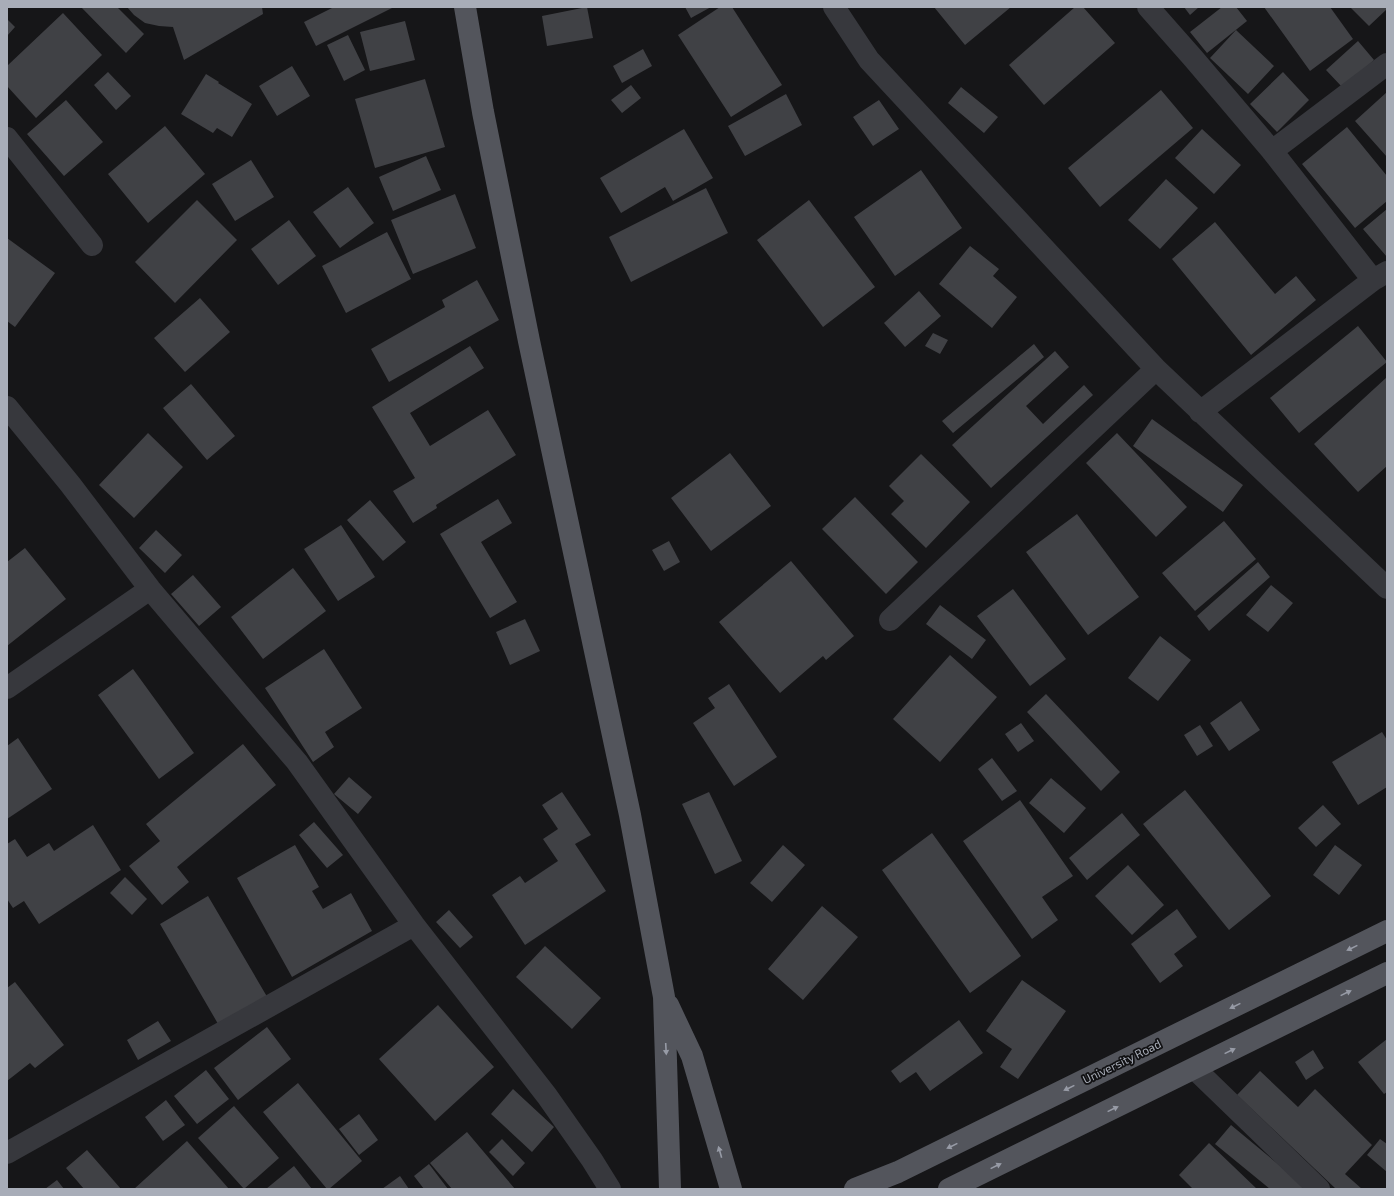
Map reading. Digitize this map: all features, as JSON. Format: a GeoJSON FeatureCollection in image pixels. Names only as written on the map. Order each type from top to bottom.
{"type":"FeatureCollection","features":[{"type":"Feature","properties":{"kind":"main road"},"geometry":{"type":"LineString","coordinates":[[465,7],[483,112],[524,318],[630,815],[664,996],[670,1189]]}},
{"type":"Feature","properties":{"kind":"main road","name":"University Road"},"geometry":{"type":"LineString","coordinates":[[855,1189],[898,1172],[1387,931]]}},
{"type":"Feature","properties":{"kind":"main road"},"geometry":{"type":"LineString","coordinates":[[949,1189],[1387,973]]}},
{"type":"Feature","properties":{"kind":"main road"},"geometry":{"type":"LineString","coordinates":[[664,996],[692,1056],[731,1189]]}},
{"type":"Feature","properties":{"kind":"street"},"geometry":{"type":"LineString","coordinates":[[834,7],[869,60],[1156,369],[1387,588]]}},
{"type":"Feature","properties":{"kind":"street"},"geometry":{"type":"LineString","coordinates":[[1148,7],[1380,276],[1200,412]]}},
{"type":"Feature","properties":{"kind":"street"},"geometry":{"type":"LineString","coordinates":[[1272,151],[1387,64]]}},
{"type":"Feature","properties":{"kind":"street"},"geometry":{"type":"LineString","coordinates":[[9,144],[92,245]]}},
{"type":"Feature","properties":{"kind":"street"},"geometry":{"type":"LineString","coordinates":[[890,620],[1156,369]]}},
{"type":"Feature","properties":{"kind":"street"},"geometry":{"type":"LineString","coordinates":[[7,408],[70,484],[150,589],[297,762],[414,925],[546,1096],[592,1160],[610,1189]]}},
{"type":"Feature","properties":{"kind":"street"},"geometry":{"type":"LineString","coordinates":[[7,688],[150,589]]}},
{"type":"Feature","properties":{"kind":"street"},"geometry":{"type":"LineString","coordinates":[[7,1153],[414,925]]}},
{"type":"Feature","properties":{"kind":"street"},"geometry":{"type":"LineString","coordinates":[[1195,1069],[1319,1189]]}},
{"type":"Feature","properties":{"kind":"building"},"geometry":{"type":"Polygon","coordinates":[[[81,7],[117,7],[144,34],[126,53],[81,7]]]}},
{"type":"Feature","properties":{"kind":"building"},"geometry":{"type":"Polygon","coordinates":[[[127,7],[262,7],[263,14],[184,60],[173,27],[145,23],[134,15],[127,7]]]}},
{"type":"Feature","properties":{"kind":"building"},"geometry":{"type":"Polygon","coordinates":[[[334,7],[394,7],[316,46],[304,22],[334,7]]]}},
{"type":"Feature","properties":{"kind":"building"},"geometry":{"type":"Polygon","coordinates":[[[587,7],[593,38],[547,46],[542,16],[587,7]]]}},
{"type":"Feature","properties":{"kind":"building"},"geometry":{"type":"Polygon","coordinates":[[[685,7],[711,7],[691,18],[685,7]]]}},
{"type":"Feature","properties":{"kind":"building"},"geometry":{"type":"Polygon","coordinates":[[[720,7],[732,7],[782,85],[731,117],[678,35],[720,7]]]}},
{"type":"Feature","properties":{"kind":"building"},"geometry":{"type":"Polygon","coordinates":[[[934,7],[1011,7],[965,45],[934,7]]]}},
{"type":"Feature","properties":{"kind":"building"},"geometry":{"type":"Polygon","coordinates":[[[1075,7],[1083,7],[1115,43],[1044,105],[1009,65],[1075,7]]]}},
{"type":"Feature","properties":{"kind":"building"},"geometry":{"type":"Polygon","coordinates":[[[1184,7],[1199,7],[1190,15],[1184,7]]]}},
{"type":"Feature","properties":{"kind":"building"},"geometry":{"type":"Polygon","coordinates":[[[1222,7],[1236,7],[1247,21],[1207,53],[1190,32],[1222,7]]]}},
{"type":"Feature","properties":{"kind":"building"},"geometry":{"type":"Polygon","coordinates":[[[1264,7],[1330,7],[1353,39],[1310,71],[1264,7]]]}},
{"type":"Feature","properties":{"kind":"building"},"geometry":{"type":"Polygon","coordinates":[[[1350,7],[1387,7],[1387,9],[1369,26],[1350,7]]]}},
{"type":"Feature","properties":{"kind":"building"},"geometry":{"type":"Polygon","coordinates":[[[63,13],[102,55],[36,118],[7,86],[7,66],[63,13]]]}},
{"type":"Feature","properties":{"kind":"building"},"geometry":{"type":"Polygon","coordinates":[[[7,19],[15,27],[7,36],[7,19]]]}},
{"type":"Feature","properties":{"kind":"building"},"geometry":{"type":"Polygon","coordinates":[[[405,21],[415,60],[370,71],[360,32],[405,21]]]}},
{"type":"Feature","properties":{"kind":"building"},"geometry":{"type":"Polygon","coordinates":[[[1236,30],[1274,66],[1248,94],[1210,58],[1236,30]]]}},
{"type":"Feature","properties":{"kind":"building"},"geometry":{"type":"Polygon","coordinates":[[[348,35],[365,70],[344,81],[327,45],[348,35]]]}},
{"type":"Feature","properties":{"kind":"building"},"geometry":{"type":"Polygon","coordinates":[[[1358,41],[1374,60],[1343,88],[1326,70],[1358,41]]]}},
{"type":"Feature","properties":{"kind":"building"},"geometry":{"type":"Polygon","coordinates":[[[643,49],[652,66],[622,83],[613,66],[643,49]]]}},
{"type":"Feature","properties":{"kind":"building"},"geometry":{"type":"Polygon","coordinates":[[[292,66],[310,96],[277,116],[259,86],[292,66]]]}},
{"type":"Feature","properties":{"kind":"building"},"geometry":{"type":"Polygon","coordinates":[[[108,72],[131,96],[116,110],[94,85],[108,72]]]}},
{"type":"Feature","properties":{"kind":"building"},"geometry":{"type":"Polygon","coordinates":[[[1283,72],[1309,100],[1277,132],[1250,104],[1283,72]]]}},
{"type":"Feature","properties":{"kind":"building"},"geometry":{"type":"Polygon","coordinates":[[[206,74],[252,104],[232,137],[217,128],[213,133],[181,114],[206,74]]]}},
{"type":"Feature","properties":{"kind":"building"},"geometry":{"type":"Polygon","coordinates":[[[425,79],[445,147],[375,168],[355,99],[425,79]]]}},
{"type":"Feature","properties":{"kind":"building"},"geometry":{"type":"Polygon","coordinates":[[[631,85],[641,98],[622,113],[611,100],[631,85]]]}},
{"type":"Feature","properties":{"kind":"building"},"geometry":{"type":"Polygon","coordinates":[[[961,87],[998,117],[984,133],[948,103],[961,87]]]}},
{"type":"Feature","properties":{"kind":"building"},"geometry":{"type":"Polygon","coordinates":[[[1161,90],[1193,128],[1100,207],[1068,168],[1161,90]]]}},
{"type":"Feature","properties":{"kind":"building"},"geometry":{"type":"Polygon","coordinates":[[[1387,92],[1387,157],[1355,121],[1387,92]]]}},
{"type":"Feature","properties":{"kind":"building"},"geometry":{"type":"Polygon","coordinates":[[[786,94],[802,125],[745,156],[728,126],[786,94]]]}},
{"type":"Feature","properties":{"kind":"building"},"geometry":{"type":"Polygon","coordinates":[[[66,100],[103,142],[64,176],[27,134],[66,100]]]}},
{"type":"Feature","properties":{"kind":"building"},"geometry":{"type":"Polygon","coordinates":[[[879,100],[899,129],[873,146],[853,117],[879,100]]]}},
{"type":"Feature","properties":{"kind":"building"},"geometry":{"type":"Polygon","coordinates":[[[165,126],[205,174],[148,223],[108,174],[165,126]]]}},
{"type":"Feature","properties":{"kind":"building"},"geometry":{"type":"Polygon","coordinates":[[[1347,127],[1387,176],[1387,201],[1355,228],[1302,164],[1347,127]]]}},
{"type":"Feature","properties":{"kind":"building"},"geometry":{"type":"Polygon","coordinates":[[[684,129],[713,178],[673,201],[665,187],[621,213],[600,178],[684,129]]]}},
{"type":"Feature","properties":{"kind":"building"},"geometry":{"type":"Polygon","coordinates":[[[1202,129],[1241,165],[1214,194],[1175,158],[1202,129]]]}},
{"type":"Feature","properties":{"kind":"building"},"geometry":{"type":"Polygon","coordinates":[[[426,156],[441,190],[393,211],[379,177],[426,156]]]}},
{"type":"Feature","properties":{"kind":"building"},"geometry":{"type":"Polygon","coordinates":[[[251,160],[274,197],[235,221],[212,184],[251,160]]]}},
{"type":"Feature","properties":{"kind":"building"},"geometry":{"type":"Polygon","coordinates":[[[921,170],[962,228],[895,276],[854,217],[921,170]]]}},
{"type":"Feature","properties":{"kind":"building"},"geometry":{"type":"Polygon","coordinates":[[[1166,179],[1198,208],[1160,249],[1128,220],[1166,179]]]}},
{"type":"Feature","properties":{"kind":"building"},"geometry":{"type":"Polygon","coordinates":[[[348,187],[374,223],[340,248],[313,212],[348,187]]]}},
{"type":"Feature","properties":{"kind":"building"},"geometry":{"type":"Polygon","coordinates":[[[706,188],[728,233],[631,282],[609,237],[706,188]]]}},
{"type":"Feature","properties":{"kind":"building"},"geometry":{"type":"Polygon","coordinates":[[[455,194],[476,248],[413,274],[391,220],[455,194]]]}},
{"type":"Feature","properties":{"kind":"building"},"geometry":{"type":"Polygon","coordinates":[[[197,200],[237,240],[175,303],[135,262],[197,200]]]}},
{"type":"Feature","properties":{"kind":"building"},"geometry":{"type":"Polygon","coordinates":[[[809,200],[875,287],[823,327],[757,240],[809,200]]]}},
{"type":"Feature","properties":{"kind":"building"},"geometry":{"type":"Polygon","coordinates":[[[1387,209],[1387,257],[1363,229],[1387,209]]]}},
{"type":"Feature","properties":{"kind":"building"},"geometry":{"type":"Polygon","coordinates":[[[289,220],[316,256],[278,285],[251,249],[289,220]]]}},
{"type":"Feature","properties":{"kind":"building"},"geometry":{"type":"Polygon","coordinates":[[[1215,222],[1275,294],[1296,276],[1316,300],[1251,355],[1172,259],[1215,222]]]}},
{"type":"Feature","properties":{"kind":"building"},"geometry":{"type":"Polygon","coordinates":[[[387,232],[411,279],[346,313],[322,266],[387,232]]]}},
{"type":"Feature","properties":{"kind":"building"},"geometry":{"type":"Polygon","coordinates":[[[7,238],[55,273],[15,327],[7,321],[7,238]]]}},
{"type":"Feature","properties":{"kind":"building"},"geometry":{"type":"Polygon","coordinates":[[[970,246],[999,269],[993,276],[1017,297],[992,328],[939,284],[970,246]]]}},
{"type":"Feature","properties":{"kind":"building"},"geometry":{"type":"Polygon","coordinates":[[[477,280],[499,320],[389,382],[371,349],[445,307],[442,300],[477,280]]]}},
{"type":"Feature","properties":{"kind":"building"},"geometry":{"type":"Polygon","coordinates":[[[919,291],[941,316],[905,347],[884,323],[919,291]]]}},
{"type":"Feature","properties":{"kind":"building"},"geometry":{"type":"Polygon","coordinates":[[[200,298],[230,332],[185,372],[154,338],[200,298]]]}},
{"type":"Feature","properties":{"kind":"building"},"geometry":{"type":"Polygon","coordinates":[[[1358,326],[1387,362],[1299,433],[1270,398],[1358,326]]]}},
{"type":"Feature","properties":{"kind":"building"},"geometry":{"type":"Polygon","coordinates":[[[933,333],[948,340],[940,354],[925,346],[933,333]]]}},
{"type":"Feature","properties":{"kind":"building"},"geometry":{"type":"Polygon","coordinates":[[[1034,344],[1044,357],[953,433],[942,421],[1034,344]]]}},
{"type":"Feature","properties":{"kind":"building"},"geometry":{"type":"Polygon","coordinates":[[[470,346],[484,368],[410,413],[430,446],[488,410],[516,455],[436,505],[437,508],[413,523],[393,491],[415,478],[372,407],[470,346]]]}},
{"type":"Feature","properties":{"kind":"building"},"geometry":{"type":"Polygon","coordinates":[[[1055,351],[1069,367],[1026,406],[1043,424],[1084,385],[1093,395],[991,488],[952,445],[1055,351]]]}},
{"type":"Feature","properties":{"kind":"building"},"geometry":{"type":"Polygon","coordinates":[[[1387,377],[1387,466],[1358,492],[1314,444],[1387,377]]]}},
{"type":"Feature","properties":{"kind":"building"},"geometry":{"type":"Polygon","coordinates":[[[191,384],[235,436],[207,460],[163,408],[191,384]]]}},
{"type":"Feature","properties":{"kind":"building"},"geometry":{"type":"Polygon","coordinates":[[[1152,419],[1243,485],[1223,512],[1133,446],[1152,419]]]}},
{"type":"Feature","properties":{"kind":"building"},"geometry":{"type":"Polygon","coordinates":[[[148,433],[183,467],[134,518],[99,485],[148,433]]]}},
{"type":"Feature","properties":{"kind":"building"},"geometry":{"type":"Polygon","coordinates":[[[1117,433],[1187,507],[1156,537],[1086,463],[1117,433]]]}},
{"type":"Feature","properties":{"kind":"building"},"geometry":{"type":"Polygon","coordinates":[[[730,453],[771,506],[711,551],[671,498],[730,453]]]}},
{"type":"Feature","properties":{"kind":"building"},"geometry":{"type":"Polygon","coordinates":[[[921,454],[970,502],[926,548],[891,514],[904,501],[889,486],[921,454]]]}},
{"type":"Feature","properties":{"kind":"building"},"geometry":{"type":"Polygon","coordinates":[[[855,497],[918,562],[886,594],[822,529],[855,497]]]}},
{"type":"Feature","properties":{"kind":"building"},"geometry":{"type":"Polygon","coordinates":[[[498,499],[512,523],[481,542],[517,602],[490,618],[440,534],[498,499]]]}},
{"type":"Feature","properties":{"kind":"building"},"geometry":{"type":"Polygon","coordinates":[[[370,500],[406,542],[383,561],[347,520],[370,500]]]}},
{"type":"Feature","properties":{"kind":"building"},"geometry":{"type":"Polygon","coordinates":[[[1077,514],[1139,597],[1088,635],[1026,552],[1077,514]]]}},
{"type":"Feature","properties":{"kind":"building"},"geometry":{"type":"Polygon","coordinates":[[[1224,521],[1256,559],[1195,611],[1162,573],[1224,521]]]}},
{"type":"Feature","properties":{"kind":"building"},"geometry":{"type":"Polygon","coordinates":[[[341,525],[375,577],[338,601],[304,549],[341,525]]]}},
{"type":"Feature","properties":{"kind":"building"},"geometry":{"type":"Polygon","coordinates":[[[156,530],[182,555],[165,573],[139,548],[156,530]]]}},
{"type":"Feature","properties":{"kind":"building"},"geometry":{"type":"Polygon","coordinates":[[[669,541],[680,562],[664,571],[652,550],[669,541]]]}},
{"type":"Feature","properties":{"kind":"building"},"geometry":{"type":"Polygon","coordinates":[[[25,548],[66,599],[7,646],[7,562],[25,548]]]}},
{"type":"Feature","properties":{"kind":"building"},"geometry":{"type":"Polygon","coordinates":[[[791,561],[854,636],[826,660],[823,656],[780,693],[719,622],[791,561]]]}},
{"type":"Feature","properties":{"kind":"building"},"geometry":{"type":"Polygon","coordinates":[[[1258,562],[1270,577],[1209,631],[1197,616],[1258,562]]]}},
{"type":"Feature","properties":{"kind":"building"},"geometry":{"type":"Polygon","coordinates":[[[293,568],[326,611],[263,659],[231,617],[293,568]]]}},
{"type":"Feature","properties":{"kind":"building"},"geometry":{"type":"Polygon","coordinates":[[[193,575],[221,607],[199,626],[171,594],[193,575]]]}},
{"type":"Feature","properties":{"kind":"building"},"geometry":{"type":"Polygon","coordinates":[[[1271,585],[1293,603],[1268,632],[1246,615],[1271,585]]]}},
{"type":"Feature","properties":{"kind":"building"},"geometry":{"type":"Polygon","coordinates":[[[1013,589],[1066,659],[1030,686],[977,616],[1013,589]]]}},
{"type":"Feature","properties":{"kind":"building"},"geometry":{"type":"Polygon","coordinates":[[[940,605],[986,640],[972,659],[926,624],[940,605]]]}},
{"type":"Feature","properties":{"kind":"building"},"geometry":{"type":"Polygon","coordinates":[[[525,619],[540,651],[510,665],[496,632],[525,619]]]}},
{"type":"Feature","properties":{"kind":"building"},"geometry":{"type":"Polygon","coordinates":[[[1160,636],[1191,660],[1158,701],[1128,678],[1160,636]]]}},
{"type":"Feature","properties":{"kind":"building"},"geometry":{"type":"Polygon","coordinates":[[[324,649],[362,708],[325,732],[334,747],[313,762],[265,688],[324,649]]]}},
{"type":"Feature","properties":{"kind":"building"},"geometry":{"type":"Polygon","coordinates":[[[950,655],[997,697],[940,762],[893,719],[950,655]]]}},
{"type":"Feature","properties":{"kind":"building"},"geometry":{"type":"Polygon","coordinates":[[[133,669],[194,753],[159,779],[98,695],[133,669]]]}},
{"type":"Feature","properties":{"kind":"building"},"geometry":{"type":"Polygon","coordinates":[[[729,684],[777,757],[734,786],[693,723],[715,708],[708,698],[729,684]]]}},
{"type":"Feature","properties":{"kind":"building"},"geometry":{"type":"Polygon","coordinates":[[[1046,694],[1120,772],[1101,791],[1027,712],[1046,694]]]}},
{"type":"Feature","properties":{"kind":"building"},"geometry":{"type":"Polygon","coordinates":[[[1241,701],[1260,730],[1229,751],[1210,723],[1241,701]]]}},
{"type":"Feature","properties":{"kind":"building"},"geometry":{"type":"Polygon","coordinates":[[[1021,723],[1034,741],[1018,752],[1005,734],[1021,723]]]}},
{"type":"Feature","properties":{"kind":"building"},"geometry":{"type":"Polygon","coordinates":[[[1200,725],[1213,746],[1197,756],[1184,735],[1200,725]]]}},
{"type":"Feature","properties":{"kind":"building"},"geometry":{"type":"Polygon","coordinates":[[[1382,732],[1387,740],[1387,787],[1358,805],[1332,762],[1382,732]]]}},
{"type":"Feature","properties":{"kind":"building"},"geometry":{"type":"Polygon","coordinates":[[[18,738],[52,789],[7,819],[7,746],[18,738]]]}},
{"type":"Feature","properties":{"kind":"building"},"geometry":{"type":"Polygon","coordinates":[[[243,744],[276,785],[177,867],[189,882],[162,905],[129,866],[160,841],[146,824],[243,744]]]}},
{"type":"Feature","properties":{"kind":"building"},"geometry":{"type":"Polygon","coordinates":[[[992,758],[1017,791],[1002,801],[978,769],[992,758]]]}},
{"type":"Feature","properties":{"kind":"building"},"geometry":{"type":"Polygon","coordinates":[[[349,777],[372,797],[358,814],[334,794],[349,777]]]}},
{"type":"Feature","properties":{"kind":"building"},"geometry":{"type":"Polygon","coordinates":[[[1051,778],[1086,808],[1064,833],[1029,803],[1051,778]]]}},
{"type":"Feature","properties":{"kind":"building"},"geometry":{"type":"Polygon","coordinates":[[[1185,790],[1271,896],[1229,930],[1143,824],[1185,790]]]}},
{"type":"Feature","properties":{"kind":"building"},"geometry":{"type":"Polygon","coordinates":[[[562,792],[591,835],[575,844],[606,891],[525,945],[492,895],[520,876],[525,883],[558,861],[543,839],[558,829],[542,805],[562,792]]]}},
{"type":"Feature","properties":{"kind":"building"},"geometry":{"type":"Polygon","coordinates":[[[709,792],[742,861],[715,874],[682,804],[709,792]]]}},
{"type":"Feature","properties":{"kind":"building"},"geometry":{"type":"Polygon","coordinates":[[[1020,800],[1073,876],[1042,897],[1058,920],[1032,939],[963,841],[1020,800]]]}},
{"type":"Feature","properties":{"kind":"building"},"geometry":{"type":"Polygon","coordinates":[[[1323,805],[1341,824],[1316,847],[1298,828],[1323,805]]]}},
{"type":"Feature","properties":{"kind":"building"},"geometry":{"type":"Polygon","coordinates":[[[1122,813],[1140,835],[1087,880],[1069,858],[1122,813]]]}},
{"type":"Feature","properties":{"kind":"building"},"geometry":{"type":"Polygon","coordinates":[[[314,822],[343,855],[327,868],[299,835],[314,822]]]}},
{"type":"Feature","properties":{"kind":"building"},"geometry":{"type":"Polygon","coordinates":[[[93,825],[121,870],[39,924],[24,901],[13,908],[7,899],[7,844],[15,839],[27,857],[49,843],[54,851],[93,825]]]}},
{"type":"Feature","properties":{"kind":"building"},"geometry":{"type":"Polygon","coordinates":[[[932,833],[1021,956],[970,993],[882,870],[932,833]]]}},
{"type":"Feature","properties":{"kind":"building"},"geometry":{"type":"Polygon","coordinates":[[[295,845],[319,887],[312,891],[323,909],[351,893],[372,931],[292,977],[237,878],[295,845]]]}},
{"type":"Feature","properties":{"kind":"building"},"geometry":{"type":"Polygon","coordinates":[[[783,845],[805,865],[772,902],[750,883],[783,845]]]}},
{"type":"Feature","properties":{"kind":"building"},"geometry":{"type":"Polygon","coordinates":[[[1335,845],[1362,865],[1339,895],[1313,875],[1335,845]]]}},
{"type":"Feature","properties":{"kind":"building"},"geometry":{"type":"Polygon","coordinates":[[[1128,865],[1164,905],[1132,935],[1095,896],[1128,865]]]}},
{"type":"Feature","properties":{"kind":"building"},"geometry":{"type":"Polygon","coordinates":[[[125,877],[147,899],[132,915],[110,893],[125,877]]]}},
{"type":"Feature","properties":{"kind":"building"},"geometry":{"type":"Polygon","coordinates":[[[208,896],[269,1000],[221,1029],[160,924],[208,896]]]}},
{"type":"Feature","properties":{"kind":"building"},"geometry":{"type":"Polygon","coordinates":[[[822,906],[858,937],[803,1000],[768,969],[822,906]]]}},
{"type":"Feature","properties":{"kind":"building"},"geometry":{"type":"Polygon","coordinates":[[[1177,909],[1197,937],[1174,954],[1183,966],[1160,983],[1131,944],[1177,909]]]}},
{"type":"Feature","properties":{"kind":"building"},"geometry":{"type":"Polygon","coordinates":[[[449,910],[473,937],[460,948],[436,922],[449,910]]]}},
{"type":"Feature","properties":{"kind":"building"},"geometry":{"type":"Polygon","coordinates":[[[545,946],[601,998],[572,1029],[516,977],[545,946]]]}},
{"type":"Feature","properties":{"kind":"building"},"geometry":{"type":"Polygon","coordinates":[[[1022,980],[1066,1011],[1018,1079],[1000,1067],[1012,1049],[986,1031],[1022,980]]]}},
{"type":"Feature","properties":{"kind":"building"},"geometry":{"type":"Polygon","coordinates":[[[15,982],[64,1045],[35,1068],[30,1063],[7,1081],[7,988],[15,982]]]}},
{"type":"Feature","properties":{"kind":"building"},"geometry":{"type":"Polygon","coordinates":[[[438,1005],[494,1067],[435,1121],[379,1059],[438,1005]]]}},
{"type":"Feature","properties":{"kind":"building"},"geometry":{"type":"Polygon","coordinates":[[[959,1020],[983,1053],[930,1091],[916,1072],[900,1083],[891,1071],[959,1020]]]}},
{"type":"Feature","properties":{"kind":"building"},"geometry":{"type":"Polygon","coordinates":[[[158,1021],[171,1041],[138,1060],[127,1040],[158,1021]]]}},
{"type":"Feature","properties":{"kind":"building"},"geometry":{"type":"Polygon","coordinates":[[[267,1027],[291,1059],[238,1100],[214,1068],[267,1027]]]}},
{"type":"Feature","properties":{"kind":"building"},"geometry":{"type":"Polygon","coordinates":[[[1387,1039],[1387,1092],[1384,1094],[1358,1062],[1387,1039]]]}},
{"type":"Feature","properties":{"kind":"building"},"geometry":{"type":"Polygon","coordinates":[[[1313,1050],[1324,1068],[1306,1080],[1295,1062],[1313,1050]]]}},
{"type":"Feature","properties":{"kind":"building"},"geometry":{"type":"Polygon","coordinates":[[[206,1070],[229,1099],[197,1124],[174,1096],[206,1070]]]}},
{"type":"Feature","properties":{"kind":"building"},"geometry":{"type":"Polygon","coordinates":[[[1260,1071],[1298,1107],[1315,1089],[1372,1145],[1345,1174],[1362,1189],[1336,1189],[1237,1095],[1260,1071]]]}},
{"type":"Feature","properties":{"kind":"building"},"geometry":{"type":"Polygon","coordinates":[[[298,1083],[362,1161],[329,1189],[327,1189],[263,1112],[298,1083]]]}},
{"type":"Feature","properties":{"kind":"building"},"geometry":{"type":"Polygon","coordinates":[[[513,1089],[554,1127],[532,1152],[491,1114],[513,1089]]]}},
{"type":"Feature","properties":{"kind":"building"},"geometry":{"type":"Polygon","coordinates":[[[166,1100],[185,1125],[163,1141],[145,1117],[166,1100]]]}},
{"type":"Feature","properties":{"kind":"building"},"geometry":{"type":"Polygon","coordinates":[[[234,1106],[279,1158],[244,1189],[198,1138],[234,1106]]]}},
{"type":"Feature","properties":{"kind":"building"},"geometry":{"type":"Polygon","coordinates":[[[359,1114],[378,1140],[359,1155],[339,1129],[359,1114]]]}},
{"type":"Feature","properties":{"kind":"building"},"geometry":{"type":"Polygon","coordinates":[[[1231,1125],[1308,1189],[1270,1189],[1215,1144],[1231,1125]]]}},
{"type":"Feature","properties":{"kind":"building"},"geometry":{"type":"Polygon","coordinates":[[[467,1132],[515,1189],[452,1189],[430,1163],[467,1132]]]}},
{"type":"Feature","properties":{"kind":"building"},"geometry":{"type":"Polygon","coordinates":[[[502,1139],[525,1163],[513,1176],[489,1152],[502,1139]]]}},
{"type":"Feature","properties":{"kind":"building"},"geometry":{"type":"Polygon","coordinates":[[[1380,1139],[1387,1144],[1387,1172],[1367,1155],[1380,1139]]]}},
{"type":"Feature","properties":{"kind":"building"},"geometry":{"type":"Polygon","coordinates":[[[187,1141],[229,1189],[134,1189],[187,1141]]]}},
{"type":"Feature","properties":{"kind":"building"},"geometry":{"type":"Polygon","coordinates":[[[1209,1143],[1257,1189],[1193,1189],[1179,1175],[1209,1143]]]}},
{"type":"Feature","properties":{"kind":"building"},"geometry":{"type":"Polygon","coordinates":[[[87,1150],[121,1189],[84,1189],[66,1168],[87,1150]]]}},
{"type":"Feature","properties":{"kind":"building"},"geometry":{"type":"Polygon","coordinates":[[[429,1164],[448,1189],[424,1189],[414,1176],[429,1164]]]}},
{"type":"Feature","properties":{"kind":"building"},"geometry":{"type":"Polygon","coordinates":[[[294,1166],[312,1189],[266,1189],[294,1166]]]}},
{"type":"Feature","properties":{"kind":"building"},"geometry":{"type":"Polygon","coordinates":[[[400,1176],[409,1189],[382,1189],[400,1176]]]}},
{"type":"Feature","properties":{"kind":"building"},"geometry":{"type":"Polygon","coordinates":[[[57,1180],[64,1189],[45,1189],[57,1180]]]}}]}
